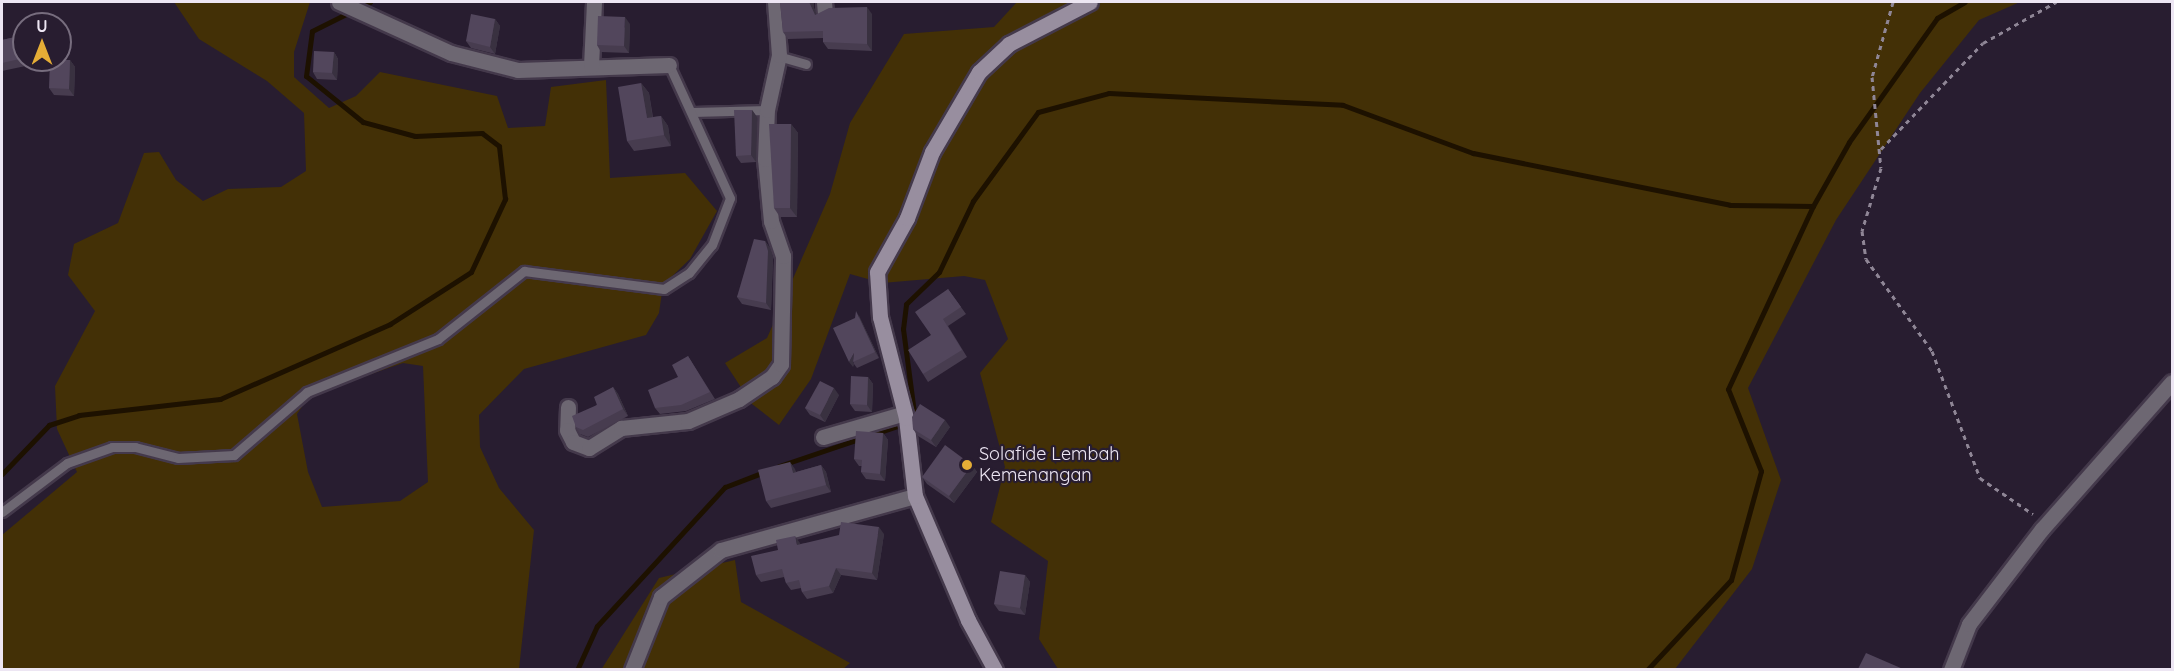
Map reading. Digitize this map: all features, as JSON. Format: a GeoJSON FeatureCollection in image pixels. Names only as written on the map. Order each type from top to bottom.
{"type":"FeatureCollection","features":[{"type":"Feature","properties":{"kind":"street"},"geometry":{"type":"LineString","coordinates":[[591,66],[594,2]]}},
{"type":"Feature","properties":{"kind":"street"},"geometry":{"type":"LineString","coordinates":[[568,407],[567,430],[582,449],[589,448],[621,428],[680,423],[739,399],[772,377],[781,364],[783,256],[766,186],[767,111],[778,56],[775,2]]}},
{"type":"Feature","properties":{"kind":"street"},"geometry":{"type":"LineString","coordinates":[[995,669],[968,620],[915,496],[906,420],[880,317],[877,272],[883,253],[907,218],[932,152],[979,72],[1009,44],[1090,2]]}},
{"type":"Feature","properties":{"kind":"street"},"geometry":{"type":"LineString","coordinates":[[345,4],[367,16],[481,63],[518,70],[669,65]]}},
{"type":"Feature","properties":{"kind":"street"},"geometry":{"type":"LineString","coordinates":[[1951,669],[1969,624],[2042,529],[2172,382]]}},
{"type":"Feature","properties":{"kind":"street"},"geometry":{"type":"LineString","coordinates":[[823,437],[906,420]]}},
{"type":"Feature","properties":{"kind":"street"},"geometry":{"type":"LineString","coordinates":[[632,669],[661,597],[721,550],[915,496]]}},
{"type":"Feature","properties":{"kind":"lane"},"geometry":{"type":"LineString","coordinates":[[778,56],[806,64]]}},
{"type":"Feature","properties":{"kind":"lane"},"geometry":{"type":"LineString","coordinates":[[2,512],[67,463],[112,447],[135,447],[178,458],[234,454],[307,392],[438,339],[524,271],[664,290],[689,273],[712,245],[730,198],[693,112],[669,65]]}},
{"type":"Feature","properties":{"kind":"lane"},"geometry":{"type":"LineString","coordinates":[[693,112],[767,111]]}},
{"type":"Feature","properties":{"kind":"path"},"geometry":{"type":"LineString","coordinates":[[1893,2],[1878,43],[1872,93],[1879,121],[1881,149],[1876,199],[1862,231],[1866,259],[1932,351],[1980,478],[2034,514],[2042,529]]}},
{"type":"Feature","properties":{"kind":"path"},"geometry":{"type":"LineString","coordinates":[[1881,149],[1983,43],[2056,2]]}},
{"type":"Feature","properties":{"kind":"shaded area"},"geometry":{"type":"Polygon","coordinates":[[[174,2],[310,2],[294,52],[294,77],[329,108],[356,96],[380,72],[497,96],[508,128],[545,126],[551,87],[606,80],[610,178],[685,173],[717,211],[690,259],[663,285],[659,313],[646,335],[524,369],[479,415],[480,447],[499,488],[534,530],[519,669],[2,669],[2,535],[77,472],[57,429],[55,386],[95,311],[68,275],[74,244],[118,223],[144,153],[159,152],[176,180],[203,201],[228,189],[281,187],[306,171],[304,113],[267,81],[199,39],[174,2]],[[403,363],[310,395],[297,414],[308,472],[322,507],[400,501],[428,482],[423,366],[403,363]]]}},
{"type":"Feature","properties":{"kind":"shaded area"},"geometry":{"type":"Polygon","coordinates":[[[1017,2],[2020,2],[1979,20],[1920,93],[1836,220],[1748,388],[1781,480],[1752,569],[1675,669],[1058,669],[1039,639],[1048,561],[991,522],[1005,467],[980,373],[1008,339],[985,280],[964,276],[882,283],[850,274],[811,379],[779,425],[752,404],[725,363],[767,338],[830,194],[850,123],[904,34],[994,27],[1017,2]]]}},
{"type":"Feature","properties":{"kind":"shaded area"},"geometry":{"type":"Polygon","coordinates":[[[735,560],[741,602],[850,663],[842,670],[601,670],[659,578],[735,560]]]}},
{"type":"Feature","properties":{"kind":"building"},"geometry":{"type":"Polygon","coordinates":[[[780,2],[809,2],[815,15],[829,8],[867,7],[867,44],[823,42],[823,31],[783,32],[780,2]]]}},
{"type":"Feature","properties":{"kind":"building"},"geometry":{"type":"Polygon","coordinates":[[[471,14],[495,19],[490,47],[466,41],[471,14]]]}},
{"type":"Feature","properties":{"kind":"building"},"geometry":{"type":"Polygon","coordinates":[[[598,16],[625,17],[624,46],[597,45],[598,16]]]}},
{"type":"Feature","properties":{"kind":"building"},"geometry":{"type":"Polygon","coordinates":[[[12,38],[12,61],[2,63],[2,40],[12,38]]]}},
{"type":"Feature","properties":{"kind":"building"},"geometry":{"type":"Polygon","coordinates":[[[314,51],[334,52],[332,73],[313,72],[314,51]]]}},
{"type":"Feature","properties":{"kind":"building"},"geometry":{"type":"Polygon","coordinates":[[[50,72],[70,72],[69,89],[49,88],[50,72]]]}},
{"type":"Feature","properties":{"kind":"building"},"geometry":{"type":"Polygon","coordinates":[[[641,83],[647,118],[661,116],[664,135],[627,141],[618,87],[641,83]]]}},
{"type":"Feature","properties":{"kind":"building"},"geometry":{"type":"Polygon","coordinates":[[[734,110],[752,110],[751,155],[736,156],[734,110]]]}},
{"type":"Feature","properties":{"kind":"building"},"geometry":{"type":"Polygon","coordinates":[[[769,124],[791,124],[790,208],[774,208],[769,124]]]}},
{"type":"Feature","properties":{"kind":"building"},"geometry":{"type":"Polygon","coordinates":[[[754,239],[765,241],[768,251],[766,303],[737,297],[754,239]]]}},
{"type":"Feature","properties":{"kind":"building"},"geometry":{"type":"Polygon","coordinates":[[[948,289],[961,307],[943,319],[962,350],[923,374],[908,350],[931,335],[915,312],[948,289]]]}},
{"type":"Feature","properties":{"kind":"building"},"geometry":{"type":"Polygon","coordinates":[[[856,311],[875,352],[853,362],[854,353],[849,362],[833,328],[855,318],[856,311]]]}},
{"type":"Feature","properties":{"kind":"building"},"geometry":{"type":"Polygon","coordinates":[[[688,356],[710,392],[681,405],[655,408],[648,390],[678,377],[672,365],[688,356]]]}},
{"type":"Feature","properties":{"kind":"building"},"geometry":{"type":"Polygon","coordinates":[[[851,376],[868,377],[867,405],[850,404],[851,376]]]}},
{"type":"Feature","properties":{"kind":"building"},"geometry":{"type":"Polygon","coordinates":[[[820,381],[834,388],[820,415],[805,408],[820,381]]]}},
{"type":"Feature","properties":{"kind":"building"},"geometry":{"type":"Polygon","coordinates":[[[613,387],[623,409],[583,430],[576,427],[572,416],[597,405],[594,397],[613,387]]]}},
{"type":"Feature","properties":{"kind":"building"},"geometry":{"type":"Polygon","coordinates":[[[920,404],[945,420],[931,440],[913,429],[912,417],[920,404]]]}},
{"type":"Feature","properties":{"kind":"building"},"geometry":{"type":"Polygon","coordinates":[[[856,431],[883,433],[880,474],[861,472],[862,460],[854,459],[856,431]]]}},
{"type":"Feature","properties":{"kind":"building"},"geometry":{"type":"Polygon","coordinates":[[[945,445],[972,465],[949,496],[922,477],[945,445]]]}},
{"type":"Feature","properties":{"kind":"building"},"geometry":{"type":"Polygon","coordinates":[[[790,462],[793,473],[821,465],[826,485],[766,501],[758,470],[790,462]]]}},
{"type":"Feature","properties":{"kind":"building"},"geometry":{"type":"Polygon","coordinates":[[[841,522],[879,527],[872,573],[836,568],[829,586],[802,592],[799,580],[786,583],[782,569],[756,575],[751,556],[778,550],[776,540],[795,536],[797,545],[839,535],[841,522]]]}},
{"type":"Feature","properties":{"kind":"building"},"geometry":{"type":"Polygon","coordinates":[[[1000,571],[1025,575],[1020,608],[994,604],[1000,571]]]}},
{"type":"Feature","properties":{"kind":"building"},"geometry":{"type":"Polygon","coordinates":[[[1866,653],[1903,669],[1858,669],[1866,653]]]}},
{"type":"Feature","properties":{"kind":"waterway"},"geometry":{"type":"LineString","coordinates":[[2,474],[49,425],[79,415],[220,399],[390,324],[471,272],[505,199],[499,146],[482,133],[415,136],[363,122],[306,76],[312,31],[370,2]]}},
{"type":"Feature","properties":{"kind":"waterway"},"geometry":{"type":"LineString","coordinates":[[1647,670],[1731,580],[1761,471],[1728,389],[1813,206],[1849,142],[1937,18],[1965,2]]}},
{"type":"Feature","properties":{"kind":"waterway"},"geometry":{"type":"LineString","coordinates":[[915,420],[903,329],[906,304],[939,272],[973,201],[1038,112],[1109,93],[1343,105],[1473,153],[1730,205],[1813,206]]}},
{"type":"Feature","properties":{"kind":"waterway"},"geometry":{"type":"LineString","coordinates":[[779,466],[906,423]]}},
{"type":"Feature","properties":{"kind":"waterway"},"geometry":{"type":"LineString","coordinates":[[577,670],[597,626],[725,487],[764,472]]}},
{"type":"Feature","properties":{"kind":"place","name":"Solafide Lembah Kemenangan"},"geometry":{"type":"Point","coordinates":[967,465]}}]}
